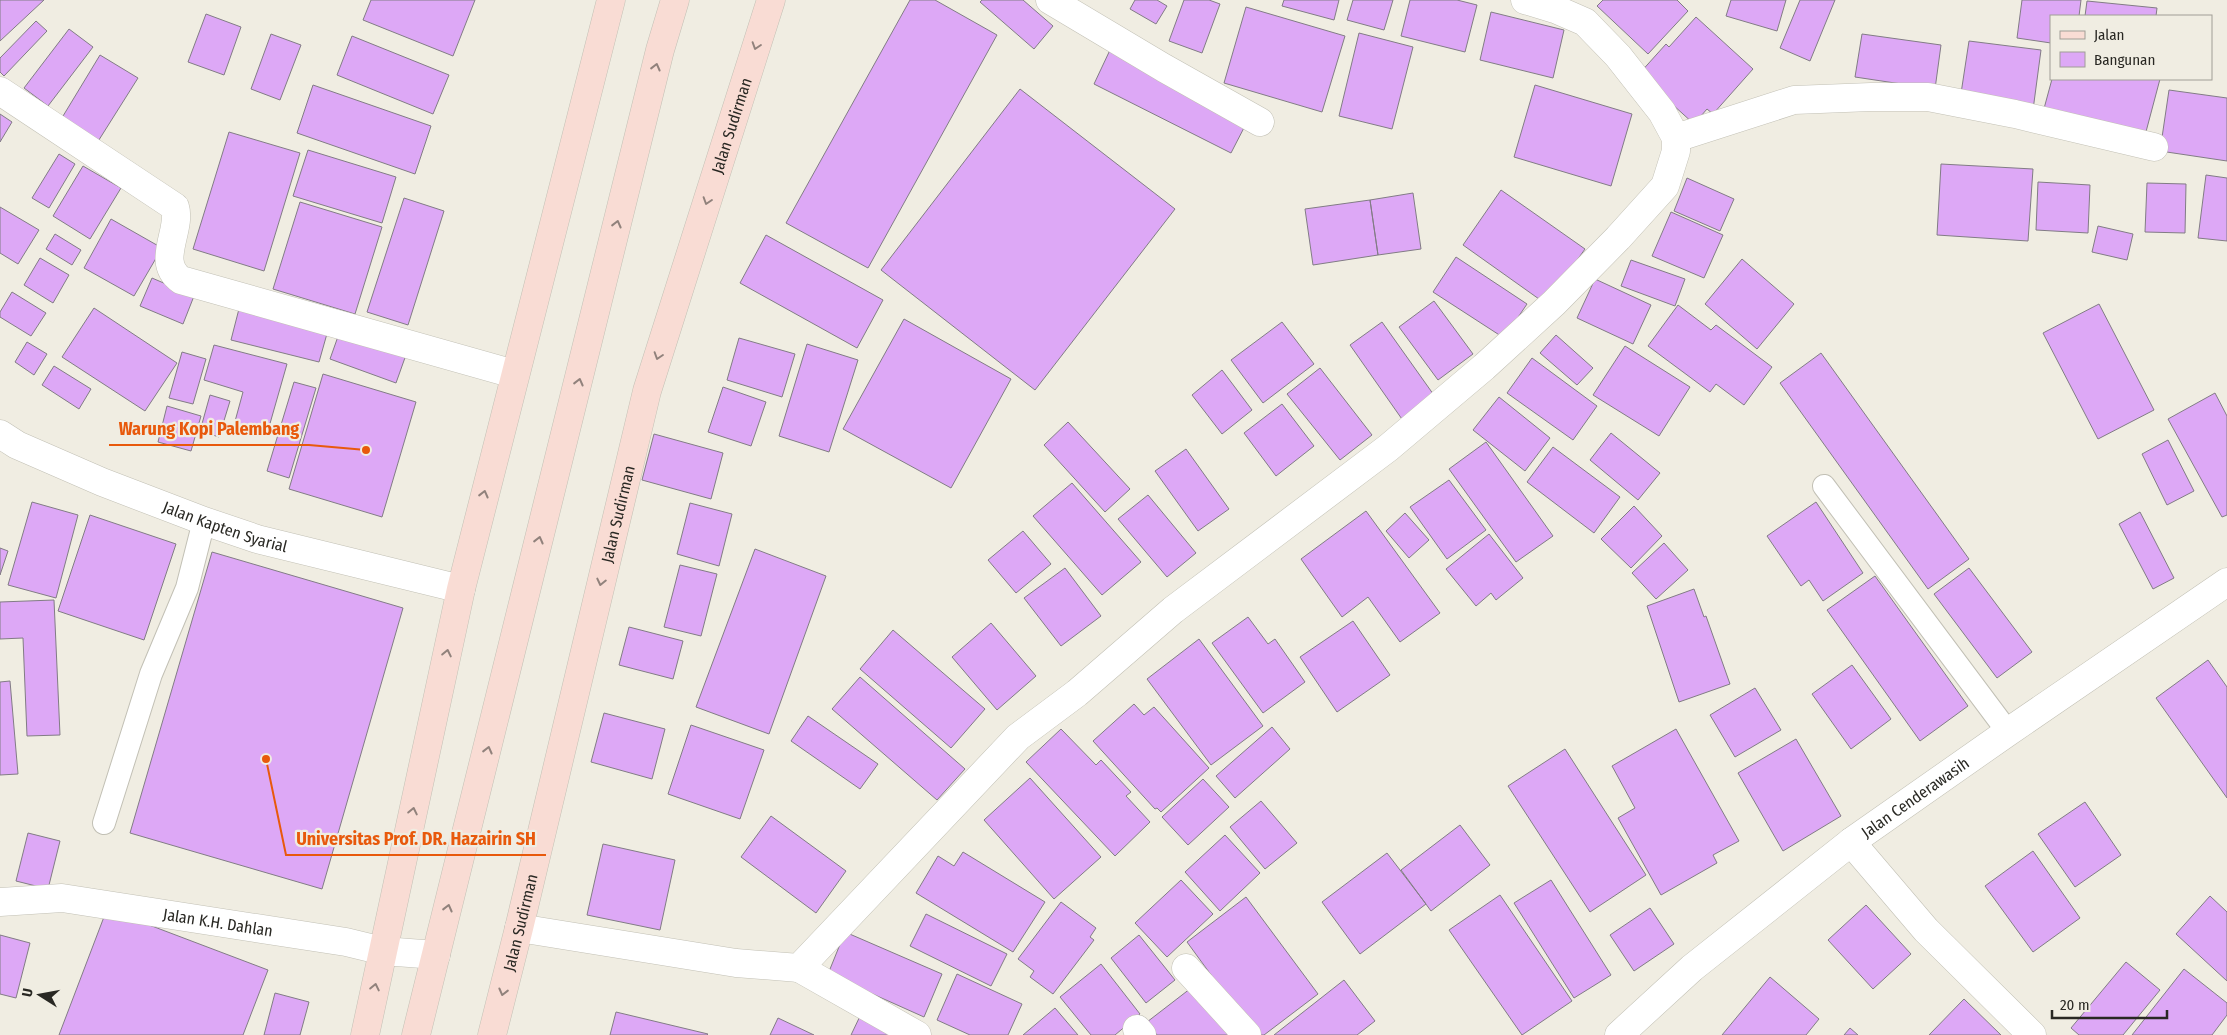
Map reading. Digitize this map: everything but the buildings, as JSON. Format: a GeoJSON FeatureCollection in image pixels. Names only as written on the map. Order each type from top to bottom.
{"type":"FeatureCollection","features":[{"type":"Feature","properties":{"kind":"main road"},"geometry":{"type":"LineString","coordinates":[[365,1035],[461,588],[514,374],[611,0]]}},
{"type":"Feature","properties":{"kind":"main road"},"geometry":{"type":"LineString","coordinates":[[416,1035],[660,50],[675,0]]}},
{"type":"Feature","properties":{"kind":"main road","name":"Jalan Sudirman"},"geometry":{"type":"LineString","coordinates":[[492,1035],[520,928],[647,391],[770,0]]}},
{"type":"Feature","properties":{"kind":"street"},"geometry":{"type":"LineString","coordinates":[[1050,0],[1164,68],[1260,122]]}},
{"type":"Feature","properties":{"kind":"street"},"geometry":{"type":"LineString","coordinates":[[799,968],[1018,737],[1077,693],[1173,610],[1388,448],[1484,367],[1554,303],[1618,238],[1665,186],[1676,150],[1676,138],[1662,112],[1618,56],[1584,22],[1555,9],[1525,0]]}},
{"type":"Feature","properties":{"kind":"street"},"geometry":{"type":"LineString","coordinates":[[0,91],[175,207],[176,215],[169,262],[174,274],[180,280],[514,374]]}},
{"type":"Feature","properties":{"kind":"street"},"geometry":{"type":"LineString","coordinates":[[1676,138],[1794,100],[1928,97],[2015,114],[2154,146]]}},
{"type":"Feature","properties":{"kind":"street","name":"Jalan Kapten Syarial"},"geometry":{"type":"LineString","coordinates":[[0,434],[17,445],[102,482],[204,521],[257,538],[461,588]]}},
{"type":"Feature","properties":{"kind":"street","name":"Jalan Cenderawasih"},"geometry":{"type":"LineString","coordinates":[[1619,1035],[1692,968],[1851,842],[2227,582]]}},
{"type":"Feature","properties":{"kind":"street"},"geometry":{"type":"LineString","coordinates":[[1851,842],[1926,930],[2032,1035]]}},
{"type":"Feature","properties":{"kind":"street","name":"Jalan K.H. Dahlan"},"geometry":{"type":"LineString","coordinates":[[0,902],[62,898],[336,940],[383,951],[436,955]]}},
{"type":"Feature","properties":{"kind":"street"},"geometry":{"type":"LineString","coordinates":[[520,928],[736,963],[799,968],[917,1035]]}},
{"type":"Feature","properties":{"kind":"street"},"geometry":{"type":"LineString","coordinates":[[1186,968],[1247,1035]]}},
{"type":"Feature","properties":{"kind":"lane"},"geometry":{"type":"LineString","coordinates":[[1824,486],[2008,732]]}},
{"type":"Feature","properties":{"kind":"lane"},"geometry":{"type":"LineString","coordinates":[[104,823],[151,674],[187,588],[204,521]]}},
{"type":"Feature","properties":{"kind":"place","name":"Warung Kopi Palembang"},"geometry":{"type":"Point","coordinates":[366,450]}},
{"type":"Feature","properties":{"kind":"place","name":"Universitas Prof. DR. Hazairin SH"},"geometry":{"type":"Point","coordinates":[266,759]}}]}
